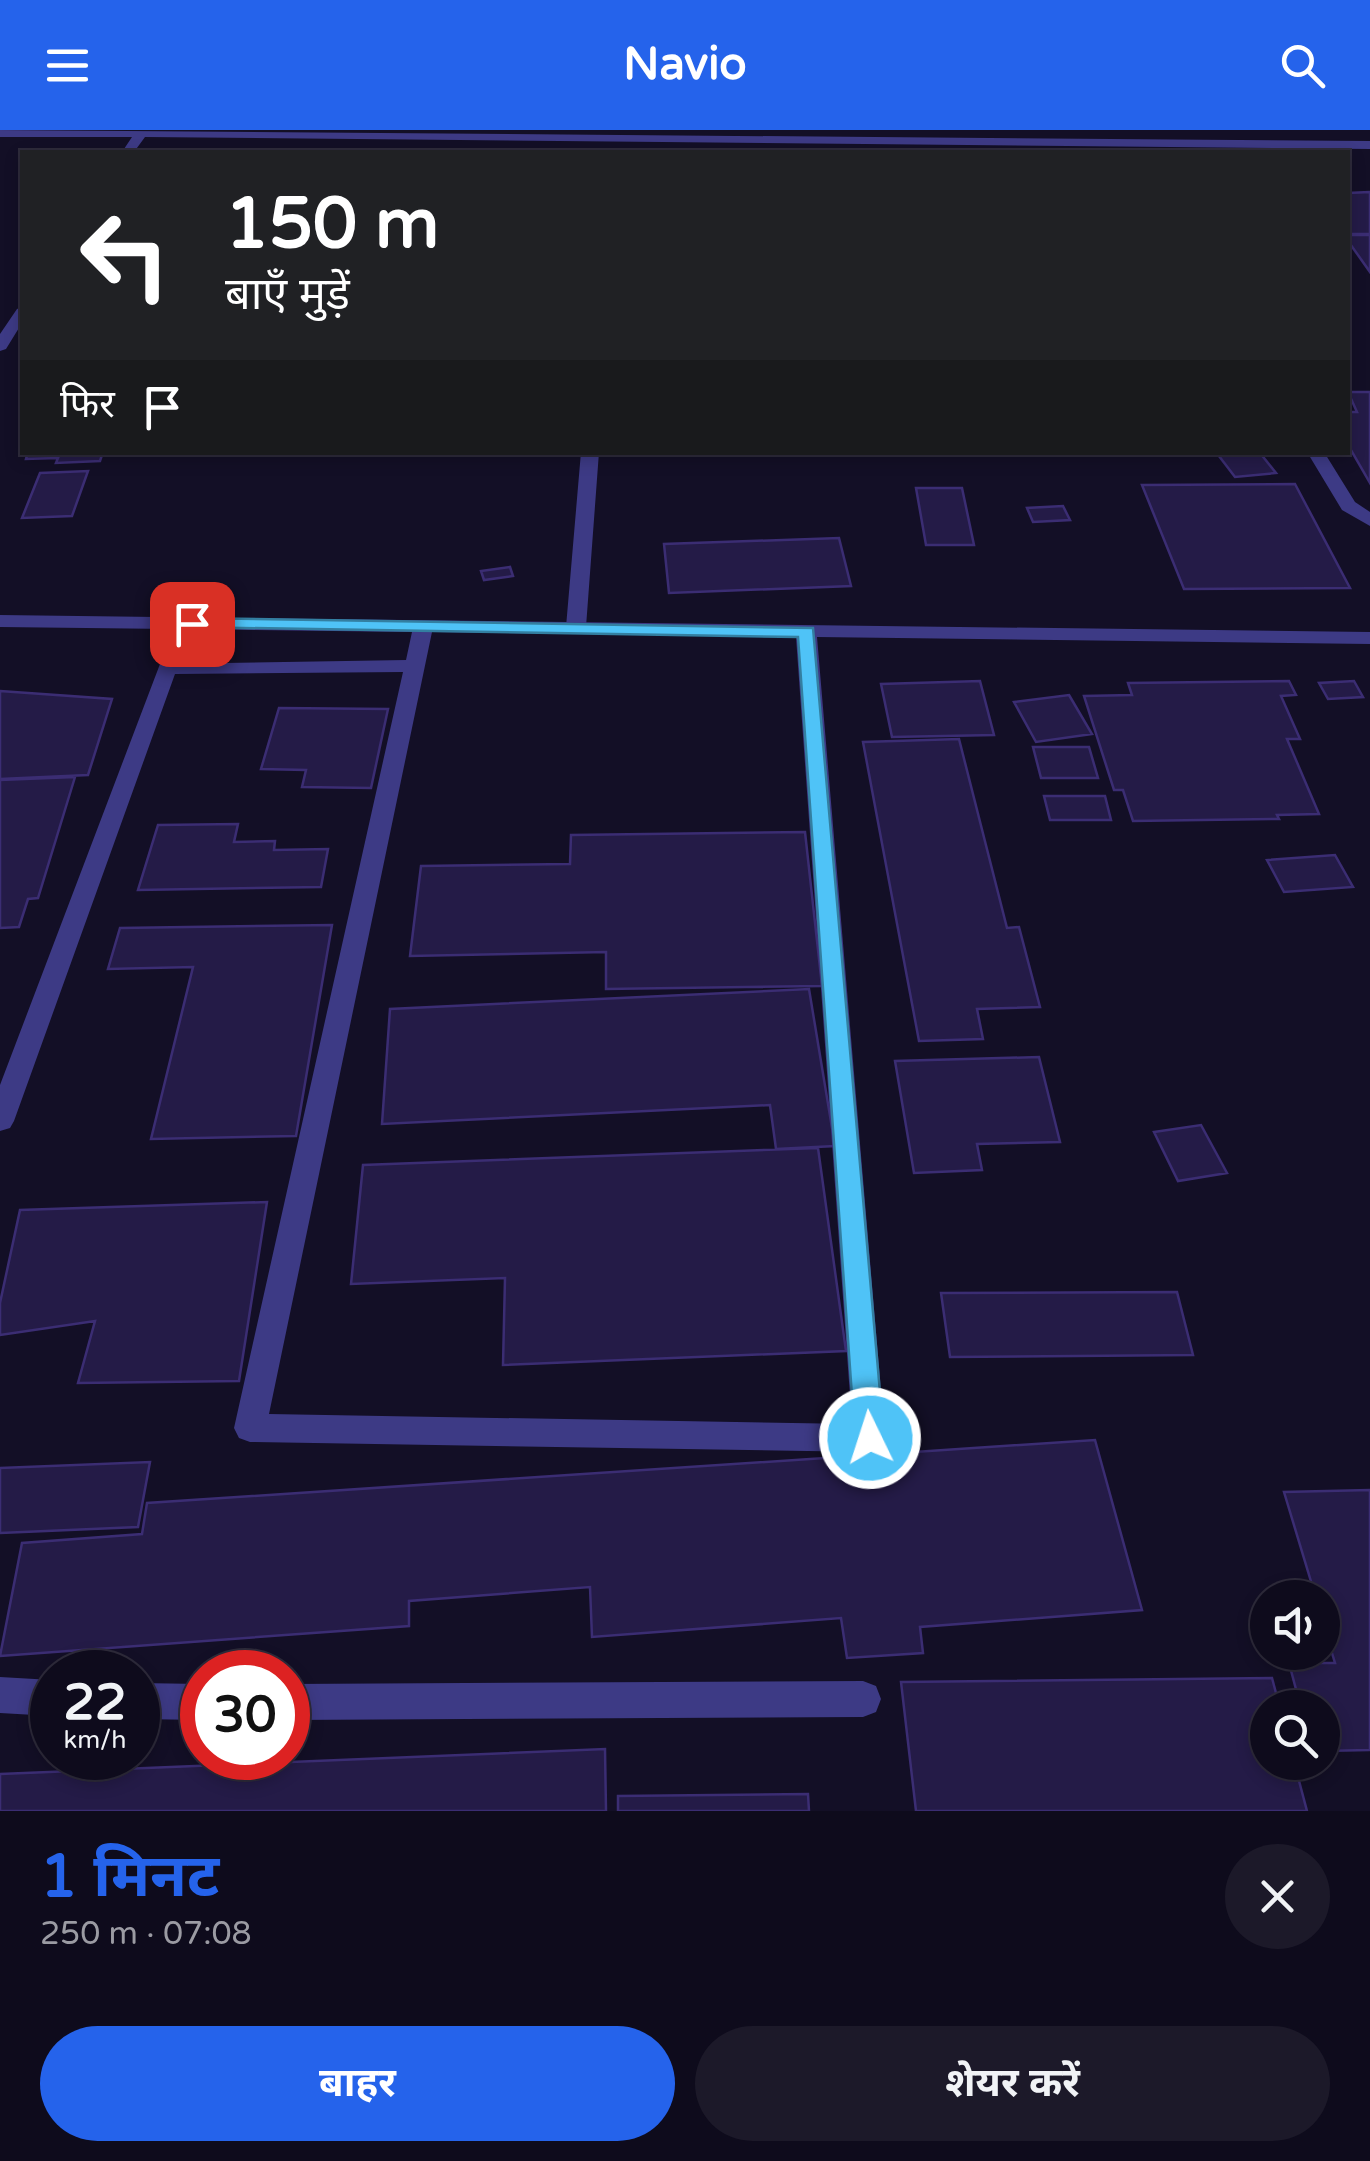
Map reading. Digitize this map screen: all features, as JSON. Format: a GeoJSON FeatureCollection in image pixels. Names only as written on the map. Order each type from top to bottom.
{"type":"FeatureCollection","features":[{"type":"Feature","properties":{"kind":"street"},"geometry":{"type":"LineString","coordinates":[[0,133],[142,132],[848,146],[1370,146]]}},
{"type":"Feature","properties":{"kind":"street"},"geometry":{"type":"LineString","coordinates":[[0,346],[20,315]]}},
{"type":"Feature","properties":{"kind":"street"},"geometry":{"type":"LineString","coordinates":[[576,627],[590,455]]}},
{"type":"Feature","properties":{"kind":"street"},"geometry":{"type":"LineString","coordinates":[[1317,455],[1348,506],[1370,520]]}},
{"type":"Feature","properties":{"kind":"street"},"geometry":{"type":"LineString","coordinates":[[0,621],[1370,638]]}},
{"type":"Feature","properties":{"kind":"street"},"geometry":{"type":"LineString","coordinates":[[424,627],[250,1428],[870,1438],[806,632]]}},
{"type":"Feature","properties":{"kind":"street"},"geometry":{"type":"LineString","coordinates":[[0,1122],[167,668],[416,666]]}},
{"type":"Feature","properties":{"kind":"street"},"geometry":{"type":"LineString","coordinates":[[0,1695],[30,1697]]}},
{"type":"Feature","properties":{"kind":"street"},"geometry":{"type":"LineString","coordinates":[[310,1702],[863,1699]]}},
{"type":"Feature","properties":{"kind":"building"},"geometry":{"type":"Polygon","coordinates":[[[1370,192],[1370,234],[1350,234],[1350,193],[1370,192]]]}},
{"type":"Feature","properties":{"kind":"building"},"geometry":{"type":"Polygon","coordinates":[[[1350,235],[1370,235],[1370,272],[1350,244],[1350,235]]]}},
{"type":"Feature","properties":{"kind":"building"},"geometry":{"type":"Polygon","coordinates":[[[1350,392],[1370,392],[1370,483],[1350,448],[1350,412],[1357,412],[1350,392]]]}},
{"type":"Feature","properties":{"kind":"building"},"geometry":{"type":"Polygon","coordinates":[[[27,455],[102,455],[100,461],[56,463],[58,458],[26,459],[27,455]]]}},
{"type":"Feature","properties":{"kind":"building"},"geometry":{"type":"Polygon","coordinates":[[[1262,455],[1276,473],[1235,477],[1219,456],[1262,455]]]}},
{"type":"Feature","properties":{"kind":"building"},"geometry":{"type":"Polygon","coordinates":[[[88,471],[72,516],[22,518],[40,473],[88,471]]]}},
{"type":"Feature","properties":{"kind":"building"},"geometry":{"type":"Polygon","coordinates":[[[1295,484],[1350,588],[1184,589],[1142,485],[1295,484]]]}},
{"type":"Feature","properties":{"kind":"building"},"geometry":{"type":"Polygon","coordinates":[[[916,488],[962,488],[974,545],[926,545],[916,488]]]}},
{"type":"Feature","properties":{"kind":"building"},"geometry":{"type":"Polygon","coordinates":[[[1063,506],[1070,520],[1033,522],[1027,508],[1063,506]]]}},
{"type":"Feature","properties":{"kind":"building"},"geometry":{"type":"Polygon","coordinates":[[[839,538],[851,586],[669,593],[664,544],[839,538]]]}},
{"type":"Feature","properties":{"kind":"building"},"geometry":{"type":"Polygon","coordinates":[[[510,567],[513,576],[484,580],[481,571],[510,567]]]}},
{"type":"Feature","properties":{"kind":"building"},"geometry":{"type":"Polygon","coordinates":[[[980,681],[994,735],[892,737],[881,684],[980,681]]]}},
{"type":"Feature","properties":{"kind":"building"},"geometry":{"type":"Polygon","coordinates":[[[1289,681],[1296,695],[1281,696],[1300,739],[1287,739],[1319,814],[1277,815],[1279,819],[1133,821],[1123,790],[1114,790],[1084,696],[1132,695],[1128,683],[1289,681]]]}},
{"type":"Feature","properties":{"kind":"building"},"geometry":{"type":"Polygon","coordinates":[[[1354,681],[1363,697],[1328,699],[1319,683],[1354,681]]]}},
{"type":"Feature","properties":{"kind":"building"},"geometry":{"type":"Polygon","coordinates":[[[0,691],[112,699],[88,775],[0,779],[0,691]]]}},
{"type":"Feature","properties":{"kind":"building"},"geometry":{"type":"Polygon","coordinates":[[[1069,695],[1092,734],[1036,742],[1014,702],[1069,695]]]}},
{"type":"Feature","properties":{"kind":"building"},"geometry":{"type":"Polygon","coordinates":[[[279,708],[388,709],[371,788],[302,787],[306,770],[261,769],[279,708]]]}},
{"type":"Feature","properties":{"kind":"building"},"geometry":{"type":"Polygon","coordinates":[[[959,739],[1007,928],[1019,927],[1040,1007],[977,1009],[983,1039],[919,1041],[863,742],[959,739]]]}},
{"type":"Feature","properties":{"kind":"building"},"geometry":{"type":"Polygon","coordinates":[[[1033,747],[1089,747],[1098,778],[1041,778],[1033,747]]]}},
{"type":"Feature","properties":{"kind":"building"},"geometry":{"type":"Polygon","coordinates":[[[75,777],[38,898],[28,899],[19,927],[0,928],[0,780],[75,777]]]}},
{"type":"Feature","properties":{"kind":"building"},"geometry":{"type":"Polygon","coordinates":[[[1044,796],[1105,796],[1111,820],[1050,820],[1044,796]]]}},
{"type":"Feature","properties":{"kind":"building"},"geometry":{"type":"Polygon","coordinates":[[[238,824],[234,842],[275,841],[274,850],[328,849],[321,887],[138,890],[158,825],[238,824]]]}},
{"type":"Feature","properties":{"kind":"building"},"geometry":{"type":"Polygon","coordinates":[[[805,832],[822,986],[606,989],[606,952],[410,956],[421,866],[570,864],[571,835],[805,832]]]}},
{"type":"Feature","properties":{"kind":"building"},"geometry":{"type":"Polygon","coordinates":[[[1335,855],[1353,887],[1284,892],[1267,860],[1335,855]]]}},
{"type":"Feature","properties":{"kind":"building"},"geometry":{"type":"Polygon","coordinates":[[[332,925],[296,1136],[151,1139],[193,967],[108,969],[120,928],[332,925]]]}},
{"type":"Feature","properties":{"kind":"building"},"geometry":{"type":"Polygon","coordinates":[[[809,989],[835,1146],[776,1149],[770,1105],[382,1124],[390,1009],[809,989]]]}},
{"type":"Feature","properties":{"kind":"building"},"geometry":{"type":"Polygon","coordinates":[[[1039,1057],[1060,1142],[977,1144],[982,1170],[914,1173],[895,1061],[1039,1057]]]}},
{"type":"Feature","properties":{"kind":"building"},"geometry":{"type":"Polygon","coordinates":[[[1201,1125],[1227,1173],[1178,1181],[1154,1132],[1201,1125]]]}},
{"type":"Feature","properties":{"kind":"building"},"geometry":{"type":"Polygon","coordinates":[[[818,1148],[846,1351],[503,1365],[505,1278],[351,1284],[363,1165],[818,1148]]]}},
{"type":"Feature","properties":{"kind":"building"},"geometry":{"type":"Polygon","coordinates":[[[267,1202],[239,1381],[78,1383],[95,1321],[0,1335],[0,1303],[20,1210],[267,1202]]]}},
{"type":"Feature","properties":{"kind":"building"},"geometry":{"type":"Polygon","coordinates":[[[1177,1292],[1193,1355],[950,1357],[941,1293],[1177,1292]]]}},
{"type":"Feature","properties":{"kind":"building"},"geometry":{"type":"Polygon","coordinates":[[[1095,1440],[1142,1610],[920,1627],[923,1653],[847,1658],[841,1618],[592,1637],[590,1587],[409,1601],[409,1626],[82,1650],[30,1650],[30,1654],[0,1656],[22,1543],[142,1534],[147,1503],[1095,1440]]]}},
{"type":"Feature","properties":{"kind":"building"},"geometry":{"type":"Polygon","coordinates":[[[150,1462],[138,1527],[0,1533],[0,1468],[150,1462]]]}},
{"type":"Feature","properties":{"kind":"building"},"geometry":{"type":"Polygon","coordinates":[[[1370,1490],[1370,1750],[1340,1751],[1340,1690],[1296,1690],[1291,1670],[1340,1670],[1340,1580],[1311,1580],[1284,1492],[1370,1490]]]}},
{"type":"Feature","properties":{"kind":"building"},"geometry":{"type":"Polygon","coordinates":[[[1272,1678],[1275,1690],[1250,1690],[1250,1780],[1299,1780],[1307,1811],[916,1811],[901,1682],[1272,1678]]]}},
{"type":"Feature","properties":{"kind":"building"},"geometry":{"type":"Polygon","coordinates":[[[605,1749],[606,1811],[0,1811],[0,1774],[30,1773],[30,1780],[160,1780],[160,1767],[180,1767],[180,1780],[310,1780],[310,1761],[605,1749]]]}},
{"type":"Feature","properties":{"kind":"building"},"geometry":{"type":"Polygon","coordinates":[[[808,1794],[809,1811],[618,1811],[618,1796],[808,1794]]]}},
{"type":"Feature","properties":{"kind":"route"},"geometry":{"type":"LineString","coordinates":[[192,624],[806,632],[870,1438]]}}]}
